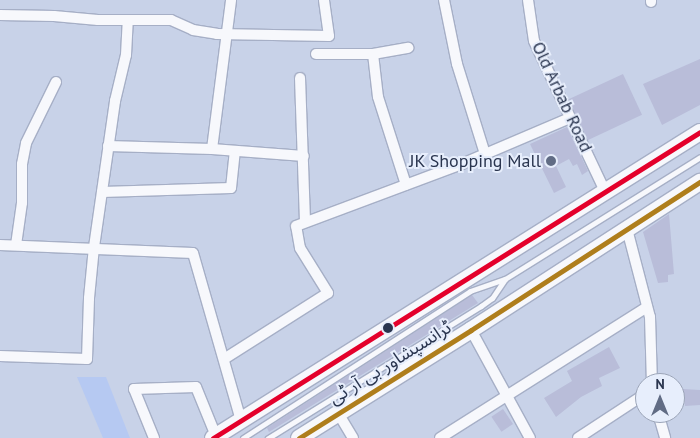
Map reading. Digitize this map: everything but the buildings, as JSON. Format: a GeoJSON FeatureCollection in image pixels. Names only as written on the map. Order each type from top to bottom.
{"type":"FeatureCollection","features":[{"type":"Feature","properties":{"kind":"highway"},"geometry":{"type":"LineString","coordinates":[[215,437],[700,132]]}},
{"type":"Feature","properties":{"kind":"highway"},"geometry":{"type":"LineString","coordinates":[[299,438],[471,330],[700,182]]}},
{"type":"Feature","properties":{"kind":"street"},"geometry":{"type":"LineString","coordinates":[[212,149],[231,0]]}},
{"type":"Feature","properties":{"kind":"street"},"geometry":{"type":"LineString","coordinates":[[0,16],[171,20],[193,30],[226,34],[329,36],[324,0]]}},
{"type":"Feature","properties":{"kind":"street"},"geometry":{"type":"LineString","coordinates":[[444,0],[457,64],[485,154]]}},
{"type":"Feature","properties":{"kind":"street","name":"Old Arbab Road"},"geometry":{"type":"LineString","coordinates":[[528,0],[534,41],[605,191]]}},
{"type":"Feature","properties":{"kind":"street"},"geometry":{"type":"LineString","coordinates":[[0,356],[86,359],[94,248],[115,101],[126,55],[128,20]]}},
{"type":"Feature","properties":{"kind":"street"},"geometry":{"type":"LineString","coordinates":[[316,54],[373,54],[408,48]]}},
{"type":"Feature","properties":{"kind":"street"},"geometry":{"type":"LineString","coordinates":[[373,54],[378,97],[406,186]]}},
{"type":"Feature","properties":{"kind":"street"},"geometry":{"type":"LineString","coordinates":[[300,78],[305,222]]}},
{"type":"Feature","properties":{"kind":"street"},"geometry":{"type":"LineString","coordinates":[[16,245],[22,203],[22,164],[26,143],[56,82]]}},
{"type":"Feature","properties":{"kind":"street"},"geometry":{"type":"LineString","coordinates":[[224,359],[328,293],[300,248],[296,226],[406,186],[570,118]]}},
{"type":"Feature","properties":{"kind":"street"},"geometry":{"type":"LineString","coordinates":[[108,146],[212,149],[304,156]]}},
{"type":"Feature","properties":{"kind":"street"},"geometry":{"type":"LineString","coordinates":[[102,192],[231,188],[235,151]]}},
{"type":"Feature","properties":{"kind":"street"},"geometry":{"type":"LineString","coordinates":[[627,229],[650,317],[652,373]]}},
{"type":"Feature","properties":{"kind":"street"},"geometry":{"type":"LineString","coordinates":[[0,245],[193,253],[241,420]]}},
{"type":"Feature","properties":{"kind":"street"},"geometry":{"type":"LineString","coordinates":[[440,438],[647,307]]}},
{"type":"Feature","properties":{"kind":"street"},"geometry":{"type":"LineString","coordinates":[[471,330],[530,438]]}},
{"type":"Feature","properties":{"kind":"street"},"geometry":{"type":"LineString","coordinates":[[154,438],[134,389],[196,387],[215,437]]}},
{"type":"Feature","properties":{"kind":"street"},"geometry":{"type":"LineString","coordinates":[[578,438],[635,401]]}},
{"type":"Feature","properties":{"kind":"street"},"geometry":{"type":"LineString","coordinates":[[338,413],[353,438]]}},
{"type":"Feature","properties":{"kind":"street"},"geometry":{"type":"LineString","coordinates":[[661,423],[665,438]]}},
{"type":"Feature","properties":{"kind":"lane","name":"ٹرانسپشاور بی آر ٹی"},"geometry":{"type":"LineString","coordinates":[[242,438],[470,291],[505,279],[700,157]]}},
{"type":"Feature","properties":{"kind":"lane","name":"ٹرانسپشاور بی آر ٹی"},"geometry":{"type":"LineString","coordinates":[[268,438],[481,306],[492,298],[505,279]]}},
{"type":"Feature","properties":{"kind":"shaded area"},"geometry":{"type":"Polygon","coordinates":[[[77,377],[106,377],[130,438],[103,438],[77,377]]]}},
{"type":"Feature","properties":{"kind":"transit line"},"geometry":{"type":"LineString","coordinates":[[213,438],[700,132]]}},
{"type":"Feature","properties":{"kind":"transit line"},"geometry":{"type":"LineString","coordinates":[[299,438],[471,330],[700,182]]}},
{"type":"Feature","properties":{"kind":"place","name":"JK Shopping Mall"},"geometry":{"type":"Point","coordinates":[551,161]}}]}
